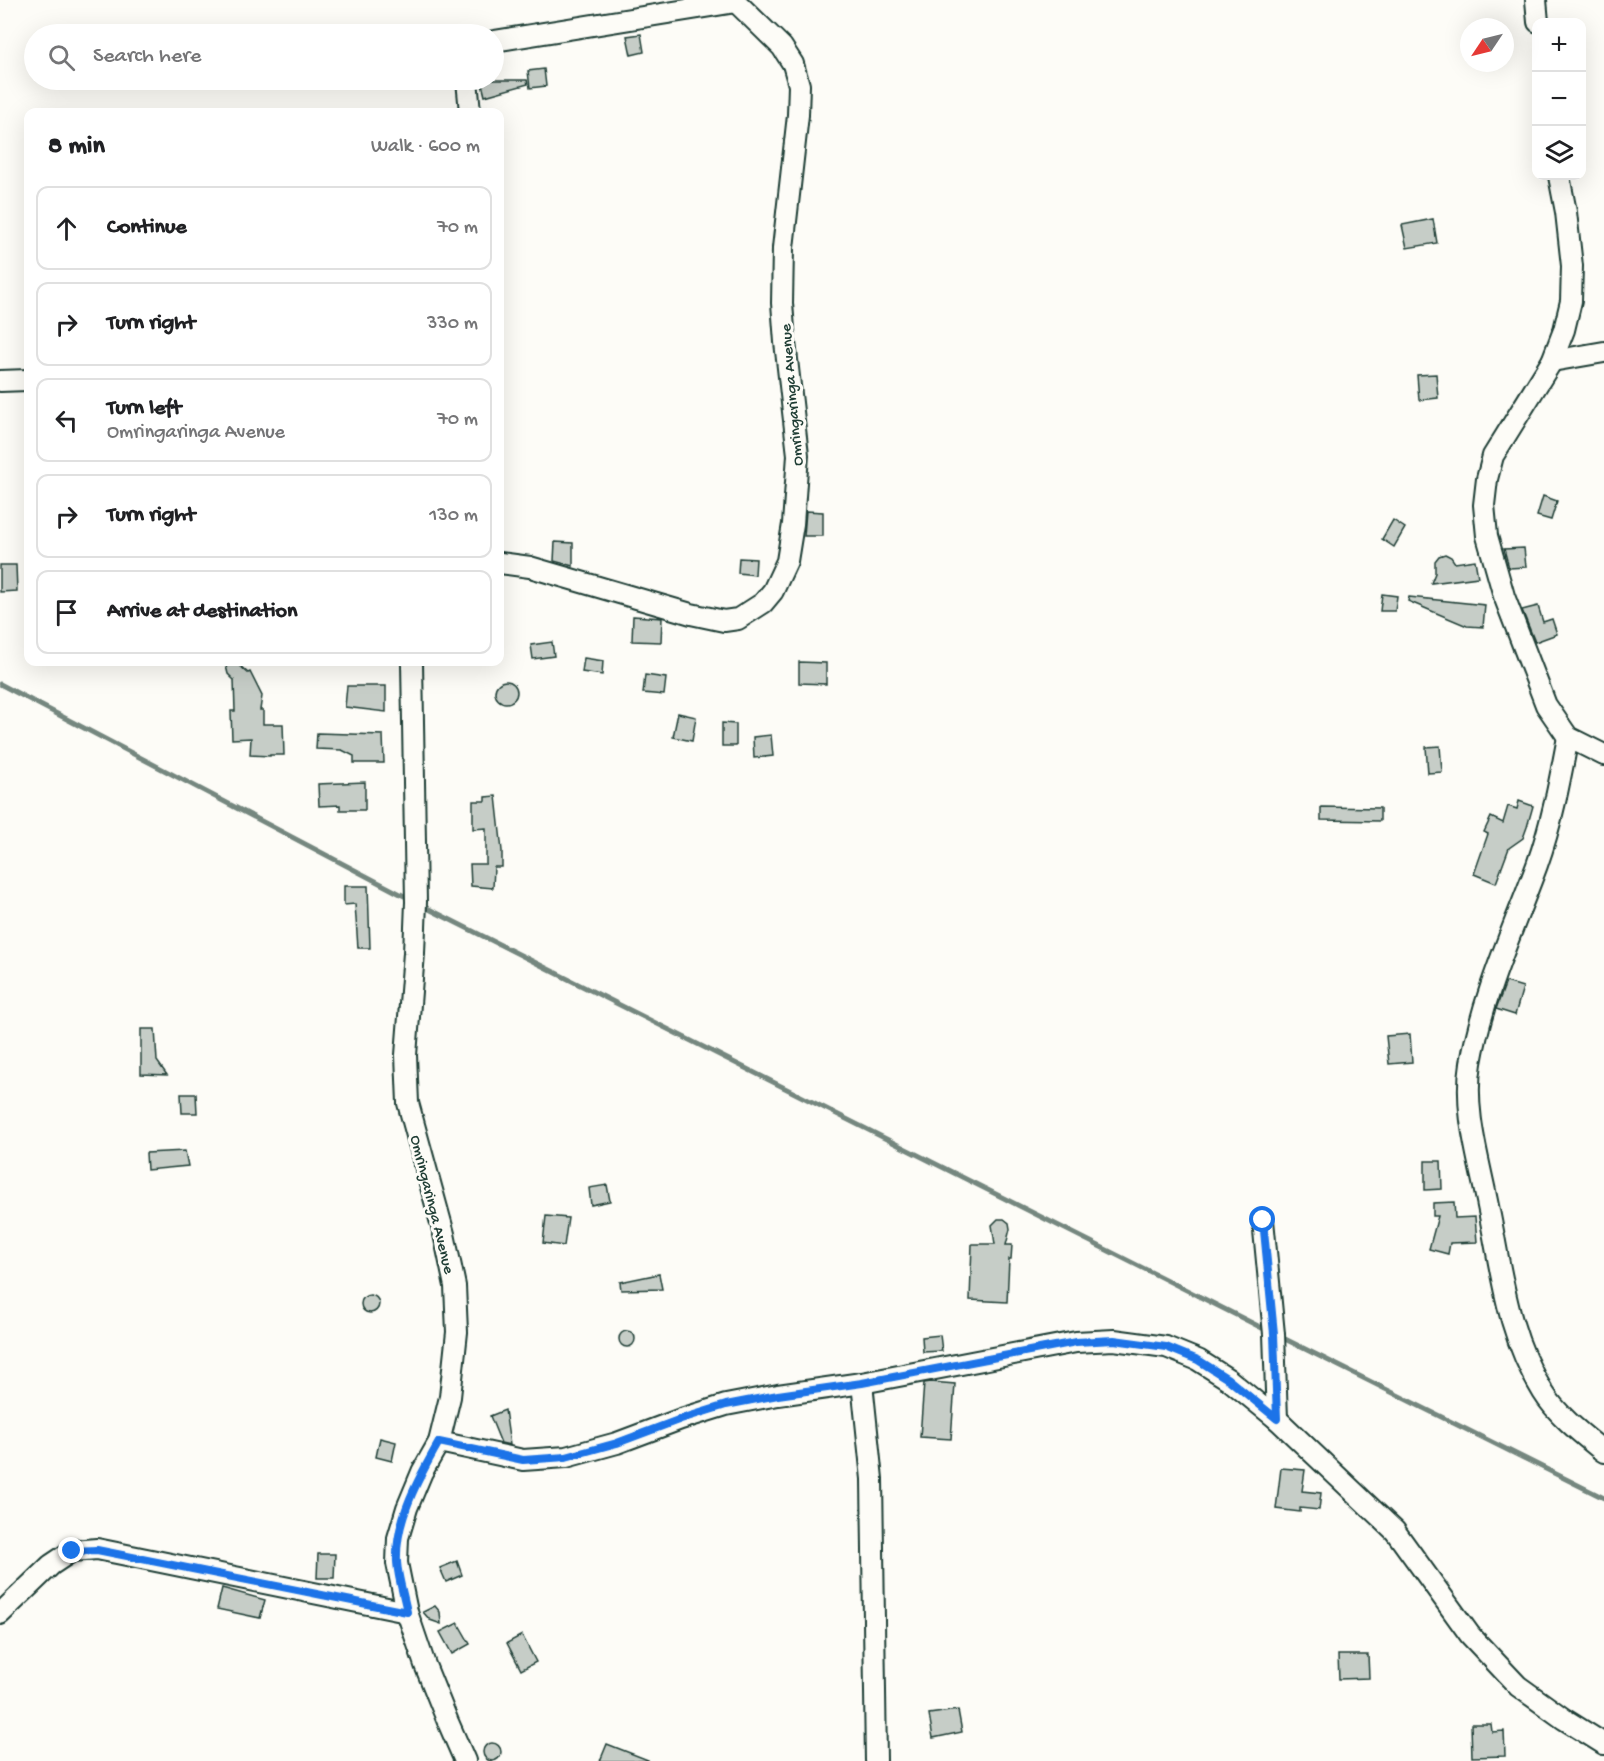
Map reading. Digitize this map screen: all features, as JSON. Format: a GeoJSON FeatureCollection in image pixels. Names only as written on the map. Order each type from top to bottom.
{"type":"FeatureCollection","features":[{"type":"Feature","properties":{"kind":"street"},"geometry":{"type":"LineString","coordinates":[[1536,0],[1538,18]]}},
{"type":"Feature","properties":{"kind":"street"},"geometry":{"type":"LineString","coordinates":[[504,38],[735,1]]}},
{"type":"Feature","properties":{"kind":"street","name":"Omringaringa Avenue"},"geometry":{"type":"LineString","coordinates":[[504,564],[530,567],[691,614],[724,621],[738,619],[763,603],[773,591],[787,561],[793,524],[798,455],[782,303],[783,248],[798,115],[799,85],[793,64],[782,47],[735,1]]}},
{"type":"Feature","properties":{"kind":"street"},"geometry":{"type":"LineString","coordinates":[[468,90],[470,108]]}},
{"type":"Feature","properties":{"kind":"street"},"geometry":{"type":"LineString","coordinates":[[1560,180],[1572,266],[1571,301],[1564,330],[1552,361],[1493,456],[1484,505],[1487,536],[1504,596],[1546,705],[1568,737],[1604,756]]}},
{"type":"Feature","properties":{"kind":"street"},"geometry":{"type":"LineString","coordinates":[[1552,361],[1604,352]]}},
{"type":"Feature","properties":{"kind":"street"},"geometry":{"type":"LineString","coordinates":[[0,381],[24,380]]}},
{"type":"Feature","properties":{"kind":"street","name":"Omringaringa Avenue"},"geometry":{"type":"LineString","coordinates":[[412,666],[416,902],[406,1055],[408,1103],[444,1234],[455,1286],[457,1332],[450,1397],[439,1442],[422,1472],[407,1508],[398,1538],[397,1563],[407,1612],[440,1703],[465,1761]]}},
{"type":"Feature","properties":{"kind":"street"},"geometry":{"type":"LineString","coordinates":[[1568,737],[1558,790],[1538,862],[1498,964],[1482,1019],[1471,1063],[1469,1099],[1499,1267],[1515,1335],[1544,1395],[1572,1425],[1604,1452]]}},
{"type":"Feature","properties":{"kind":"street"},"geometry":{"type":"LineString","coordinates":[[1263,1220],[1274,1334],[1277,1419]]}},
{"type":"Feature","properties":{"kind":"street"},"geometry":{"type":"LineString","coordinates":[[439,1442],[523,1460],[566,1457],[617,1443],[726,1405],[778,1395],[862,1383],[1076,1342],[1114,1340],[1166,1347],[1198,1360],[1228,1379],[1277,1419],[1395,1531],[1470,1635],[1518,1686],[1564,1719],[1604,1743]]}},
{"type":"Feature","properties":{"kind":"street"},"geometry":{"type":"LineString","coordinates":[[862,1383],[872,1479],[876,1761]]}},
{"type":"Feature","properties":{"kind":"street"},"geometry":{"type":"LineString","coordinates":[[0,1614],[51,1565],[72,1551],[97,1550],[407,1612]]}},
{"type":"Feature","properties":{"kind":"building"},"geometry":{"type":"Polygon","coordinates":[[[641,34],[644,52],[631,55],[627,36],[641,34]]]}},
{"type":"Feature","properties":{"kind":"building"},"geometry":{"type":"Polygon","coordinates":[[[544,69],[546,86],[530,88],[528,71],[544,69]]]}},
{"type":"Feature","properties":{"kind":"building"},"geometry":{"type":"Polygon","coordinates":[[[504,80],[527,80],[528,84],[485,96],[484,90],[504,90],[504,80]]]}},
{"type":"Feature","properties":{"kind":"building"},"geometry":{"type":"Polygon","coordinates":[[[1433,219],[1437,243],[1407,248],[1402,225],[1433,219]]]}},
{"type":"Feature","properties":{"kind":"building"},"geometry":{"type":"Polygon","coordinates":[[[1436,374],[1438,398],[1419,400],[1417,375],[1436,374]]]}},
{"type":"Feature","properties":{"kind":"building"},"geometry":{"type":"Polygon","coordinates":[[[1543,496],[1557,501],[1551,520],[1537,516],[1543,496]]]}},
{"type":"Feature","properties":{"kind":"building"},"geometry":{"type":"Polygon","coordinates":[[[806,511],[823,512],[823,536],[804,536],[806,511]]]}},
{"type":"Feature","properties":{"kind":"building"},"geometry":{"type":"Polygon","coordinates":[[[1393,520],[1405,528],[1394,547],[1382,539],[1393,520]]]}},
{"type":"Feature","properties":{"kind":"building"},"geometry":{"type":"Polygon","coordinates":[[[555,542],[573,543],[573,566],[554,561],[555,542]]]}},
{"type":"Feature","properties":{"kind":"building"},"geometry":{"type":"Polygon","coordinates":[[[1524,548],[1526,567],[1509,568],[1504,549],[1524,548]]]}},
{"type":"Feature","properties":{"kind":"building"},"geometry":{"type":"Polygon","coordinates":[[[1445,554],[1455,563],[1475,560],[1478,577],[1431,583],[1435,573],[1435,561],[1439,556],[1445,554]]]}},
{"type":"Feature","properties":{"kind":"building"},"geometry":{"type":"Polygon","coordinates":[[[739,558],[756,559],[755,575],[738,573],[739,558]]]}},
{"type":"Feature","properties":{"kind":"building"},"geometry":{"type":"Polygon","coordinates":[[[0,565],[16,565],[17,591],[0,592],[0,565]]]}},
{"type":"Feature","properties":{"kind":"building"},"geometry":{"type":"Polygon","coordinates":[[[1382,594],[1397,596],[1395,611],[1380,611],[1382,594]]]}},
{"type":"Feature","properties":{"kind":"building"},"geometry":{"type":"Polygon","coordinates":[[[1409,597],[1485,605],[1483,627],[1467,626],[1408,601],[1409,597]]]}},
{"type":"Feature","properties":{"kind":"building"},"geometry":{"type":"Polygon","coordinates":[[[1538,606],[1543,622],[1552,619],[1557,634],[1535,642],[1522,610],[1538,606]]]}},
{"type":"Feature","properties":{"kind":"building"},"geometry":{"type":"Polygon","coordinates":[[[633,616],[662,618],[661,642],[632,641],[633,616]]]}},
{"type":"Feature","properties":{"kind":"building"},"geometry":{"type":"Polygon","coordinates":[[[552,642],[554,656],[533,659],[531,645],[552,642]]]}},
{"type":"Feature","properties":{"kind":"building"},"geometry":{"type":"Polygon","coordinates":[[[584,658],[603,661],[602,675],[582,672],[584,658]]]}},
{"type":"Feature","properties":{"kind":"building"},"geometry":{"type":"Polygon","coordinates":[[[799,662],[826,663],[826,684],[799,683],[799,662]]]}},
{"type":"Feature","properties":{"kind":"building"},"geometry":{"type":"Polygon","coordinates":[[[226,666],[240,666],[248,673],[250,672],[262,696],[260,710],[263,710],[263,724],[283,724],[284,755],[250,755],[251,738],[232,739],[231,711],[235,711],[234,680],[228,674],[226,666]]]}},
{"type":"Feature","properties":{"kind":"building"},"geometry":{"type":"Polygon","coordinates":[[[645,675],[666,678],[664,695],[643,693],[645,675]]]}},
{"type":"Feature","properties":{"kind":"building"},"geometry":{"type":"Polygon","coordinates":[[[506,681],[514,684],[517,692],[514,700],[506,703],[498,700],[495,692],[498,684],[506,681]]]}},
{"type":"Feature","properties":{"kind":"building"},"geometry":{"type":"Polygon","coordinates":[[[347,686],[386,686],[386,712],[345,707],[347,686]]]}},
{"type":"Feature","properties":{"kind":"building"},"geometry":{"type":"Polygon","coordinates":[[[678,713],[696,717],[692,741],[673,737],[678,713]]]}},
{"type":"Feature","properties":{"kind":"building"},"geometry":{"type":"Polygon","coordinates":[[[722,723],[736,724],[736,746],[722,746],[722,723]]]}},
{"type":"Feature","properties":{"kind":"building"},"geometry":{"type":"Polygon","coordinates":[[[317,733],[383,735],[384,763],[354,763],[354,756],[342,750],[316,749],[317,733]]]}},
{"type":"Feature","properties":{"kind":"building"},"geometry":{"type":"Polygon","coordinates":[[[771,735],[773,756],[754,758],[753,737],[771,735]]]}},
{"type":"Feature","properties":{"kind":"building"},"geometry":{"type":"Polygon","coordinates":[[[1440,746],[1442,772],[1428,773],[1426,747],[1440,746]]]}},
{"type":"Feature","properties":{"kind":"building"},"geometry":{"type":"Polygon","coordinates":[[[365,782],[365,810],[340,810],[340,805],[319,806],[318,784],[365,782]]]}},
{"type":"Feature","properties":{"kind":"building"},"geometry":{"type":"Polygon","coordinates":[[[496,796],[502,867],[494,867],[493,888],[471,886],[470,864],[486,864],[486,828],[473,829],[473,801],[485,801],[485,797],[496,796]]]}},
{"type":"Feature","properties":{"kind":"building"},"geometry":{"type":"Polygon","coordinates":[[[1519,801],[1533,806],[1523,838],[1509,848],[1496,883],[1474,874],[1488,834],[1484,832],[1491,817],[1503,823],[1508,806],[1517,809],[1519,801]]]}},
{"type":"Feature","properties":{"kind":"building"},"geometry":{"type":"Polygon","coordinates":[[[1321,807],[1380,808],[1380,821],[1321,820],[1321,807]]]}},
{"type":"Feature","properties":{"kind":"building"},"geometry":{"type":"Polygon","coordinates":[[[344,886],[368,886],[370,948],[358,948],[355,904],[344,905],[344,886]]]}},
{"type":"Feature","properties":{"kind":"building"},"geometry":{"type":"Polygon","coordinates":[[[1506,982],[1523,987],[1515,1015],[1496,1009],[1506,982]]]}},
{"type":"Feature","properties":{"kind":"building"},"geometry":{"type":"Polygon","coordinates":[[[141,1029],[155,1029],[157,1061],[167,1075],[141,1074],[141,1029]]]}},
{"type":"Feature","properties":{"kind":"building"},"geometry":{"type":"Polygon","coordinates":[[[1410,1034],[1412,1062],[1389,1064],[1386,1036],[1410,1034]]]}},
{"type":"Feature","properties":{"kind":"building"},"geometry":{"type":"Polygon","coordinates":[[[181,1094],[196,1094],[197,1113],[182,1113],[181,1094]]]}},
{"type":"Feature","properties":{"kind":"building"},"geometry":{"type":"Polygon","coordinates":[[[185,1151],[188,1166],[147,1170],[146,1153],[185,1151]]]}},
{"type":"Feature","properties":{"kind":"building"},"geometry":{"type":"Polygon","coordinates":[[[1425,1161],[1441,1161],[1442,1189],[1425,1190],[1425,1161]]]}},
{"type":"Feature","properties":{"kind":"building"},"geometry":{"type":"Polygon","coordinates":[[[607,1185],[610,1201],[591,1205],[589,1188],[607,1185]]]}},
{"type":"Feature","properties":{"kind":"building"},"geometry":{"type":"Polygon","coordinates":[[[1454,1202],[1455,1218],[1475,1217],[1477,1242],[1450,1243],[1448,1254],[1429,1249],[1438,1216],[1433,1216],[1433,1203],[1454,1202]]]}},
{"type":"Feature","properties":{"kind":"building"},"geometry":{"type":"Polygon","coordinates":[[[546,1216],[568,1218],[564,1246],[543,1243],[546,1216]]]}},
{"type":"Feature","properties":{"kind":"building"},"geometry":{"type":"Polygon","coordinates":[[[998,1219],[1004,1219],[1009,1223],[1010,1229],[1006,1245],[1012,1245],[1007,1302],[970,1300],[972,1244],[995,1244],[992,1225],[998,1219]]]}},
{"type":"Feature","properties":{"kind":"building"},"geometry":{"type":"Polygon","coordinates":[[[659,1274],[662,1289],[621,1290],[620,1282],[659,1274]]]}},
{"type":"Feature","properties":{"kind":"building"},"geometry":{"type":"Polygon","coordinates":[[[366,1295],[374,1295],[379,1300],[377,1311],[366,1313],[361,1308],[361,1300],[366,1295]]]}},
{"type":"Feature","properties":{"kind":"building"},"geometry":{"type":"Polygon","coordinates":[[[627,1331],[633,1333],[635,1339],[633,1345],[627,1347],[621,1345],[619,1339],[621,1333],[627,1331]]]}},
{"type":"Feature","properties":{"kind":"building"},"geometry":{"type":"Polygon","coordinates":[[[940,1335],[942,1351],[923,1352],[922,1337],[940,1335]]]}},
{"type":"Feature","properties":{"kind":"building"},"geometry":{"type":"Polygon","coordinates":[[[924,1383],[955,1384],[951,1439],[920,1437],[924,1383]]]}},
{"type":"Feature","properties":{"kind":"building"},"geometry":{"type":"Polygon","coordinates":[[[505,1410],[510,1445],[501,1443],[490,1416],[505,1410]]]}},
{"type":"Feature","properties":{"kind":"building"},"geometry":{"type":"Polygon","coordinates":[[[380,1438],[396,1442],[392,1461],[376,1457],[380,1438]]]}},
{"type":"Feature","properties":{"kind":"building"},"geometry":{"type":"Polygon","coordinates":[[[1281,1468],[1305,1470],[1302,1491],[1321,1493],[1319,1510],[1300,1508],[1300,1512],[1276,1509],[1281,1468]]]}},
{"type":"Feature","properties":{"kind":"building"},"geometry":{"type":"Polygon","coordinates":[[[318,1554],[335,1554],[334,1578],[317,1578],[318,1554]]]}},
{"type":"Feature","properties":{"kind":"building"},"geometry":{"type":"Polygon","coordinates":[[[457,1561],[462,1575],[446,1582],[440,1568],[457,1561]]]}},
{"type":"Feature","properties":{"kind":"building"},"geometry":{"type":"Polygon","coordinates":[[[222,1588],[265,1600],[260,1618],[217,1609],[222,1588]]]}},
{"type":"Feature","properties":{"kind":"building"},"geometry":{"type":"Polygon","coordinates":[[[435,1606],[440,1612],[441,1624],[430,1620],[423,1612],[435,1606]]]}},
{"type":"Feature","properties":{"kind":"building"},"geometry":{"type":"Polygon","coordinates":[[[458,1623],[470,1644],[452,1654],[440,1632],[458,1623]]]}},
{"type":"Feature","properties":{"kind":"building"},"geometry":{"type":"Polygon","coordinates":[[[522,1635],[536,1662],[521,1670],[507,1643],[522,1635]]]}},
{"type":"Feature","properties":{"kind":"building"},"geometry":{"type":"Polygon","coordinates":[[[1338,1655],[1368,1655],[1369,1678],[1339,1679],[1338,1655]]]}},
{"type":"Feature","properties":{"kind":"building"},"geometry":{"type":"Polygon","coordinates":[[[958,1710],[962,1732],[933,1738],[929,1714],[958,1710]]]}},
{"type":"Feature","properties":{"kind":"building"},"geometry":{"type":"Polygon","coordinates":[[[1471,1724],[1491,1724],[1492,1732],[1504,1731],[1505,1756],[1472,1757],[1471,1724]]]}},
{"type":"Feature","properties":{"kind":"building"},"geometry":{"type":"Polygon","coordinates":[[[488,1743],[496,1743],[501,1748],[499,1759],[488,1761],[483,1756],[483,1748],[488,1743]]]}},
{"type":"Feature","properties":{"kind":"building"},"geometry":{"type":"Polygon","coordinates":[[[607,1744],[648,1760],[600,1761],[607,1744]]]}},
{"type":"Feature","properties":{"kind":"waterway"},"geometry":{"type":"LineString","coordinates":[[0,684],[410,899]]}},
{"type":"Feature","properties":{"kind":"waterway"},"geometry":{"type":"LineString","coordinates":[[421,905],[1268,1331]]}},
{"type":"Feature","properties":{"kind":"waterway"},"geometry":{"type":"LineString","coordinates":[[1279,1336],[1604,1498]]}},
{"type":"Feature","properties":{"kind":"route"},"geometry":{"type":"LineString","coordinates":[[72,1551],[97,1550],[407,1612],[397,1563],[398,1538],[422,1472],[439,1442],[523,1460],[566,1457],[617,1443],[726,1405],[862,1383],[1076,1342],[1114,1340],[1166,1347],[1198,1360],[1228,1379],[1277,1419],[1274,1334],[1263,1220]]}}]}
